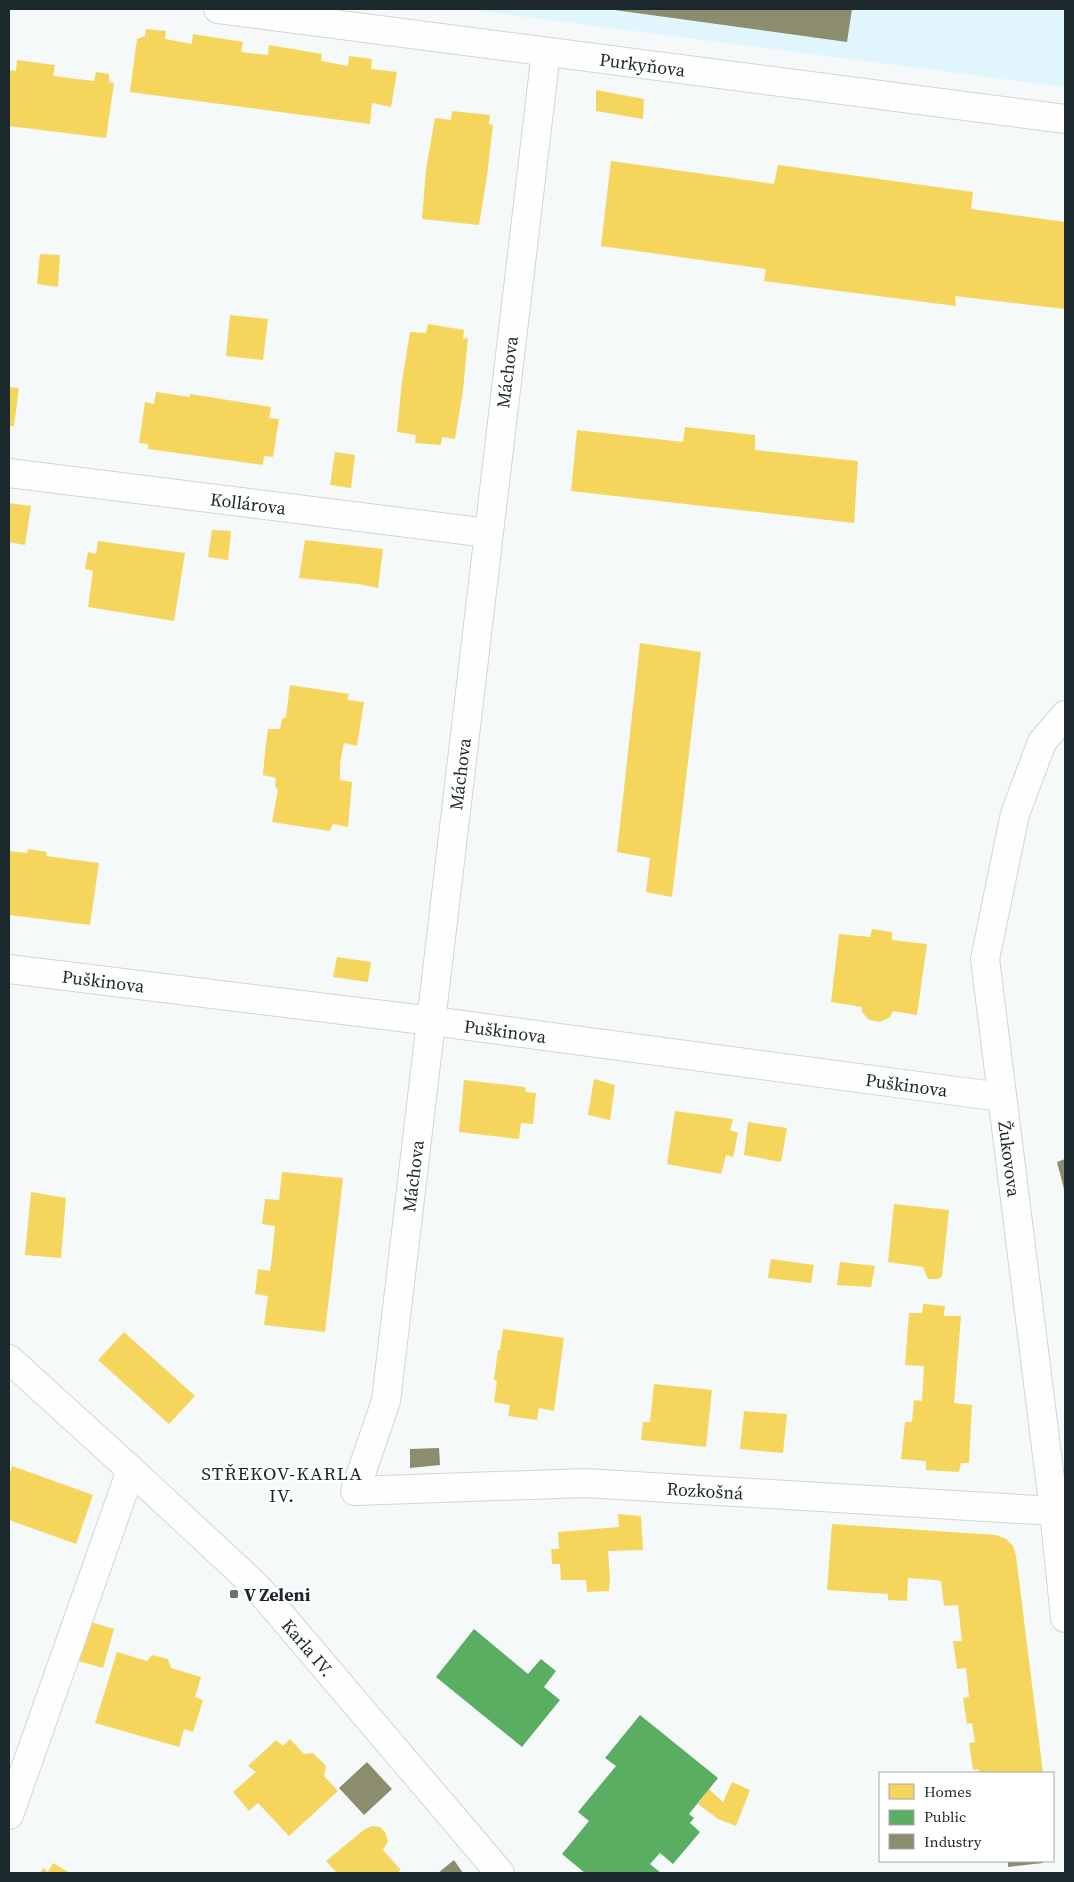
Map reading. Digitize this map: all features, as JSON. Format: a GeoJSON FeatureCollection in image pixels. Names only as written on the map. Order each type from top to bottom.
{"type":"FeatureCollection","features":[{"type":"Feature","properties":{"kind":"street","name":"Purkyňova"},"geometry":{"type":"LineString","coordinates":[[218,9],[1065,119]]}},
{"type":"Feature","properties":{"kind":"street","name":"Máchova"},"geometry":{"type":"LineString","coordinates":[[355,1491],[386,1401],[546,52]]}},
{"type":"Feature","properties":{"kind":"street","name":"Kollárova"},"geometry":{"type":"LineString","coordinates":[[9,474],[488,533]]}},
{"type":"Feature","properties":{"kind":"street","name":"Žukovova"},"geometry":{"type":"LineString","coordinates":[[1065,715],[1042,742],[1015,814],[985,959],[1054,1511],[1065,1618]]}},
{"type":"Feature","properties":{"kind":"street","name":"Puškinova"},"geometry":{"type":"LineString","coordinates":[[9,969],[432,1020],[1001,1097]]}},
{"type":"Feature","properties":{"kind":"street","name":"Karla IV."},"geometry":{"type":"LineString","coordinates":[[9,1360],[256,1586],[500,1873]]}},
{"type":"Feature","properties":{"kind":"street"},"geometry":{"type":"LineString","coordinates":[[9,1815],[131,1470]]}},
{"type":"Feature","properties":{"kind":"street","name":"Rozkošná"},"geometry":{"type":"LineString","coordinates":[[355,1491],[585,1483],[1054,1511]]}},
{"type":"Feature","properties":{"kind":"shaded area"},"geometry":{"type":"Polygon","coordinates":[[[464,9],[1065,9],[1065,87],[464,9]]]}},
{"type":"Feature","properties":{"kind":"building: Homes"},"geometry":{"type":"Polygon","coordinates":[[[146,29],[166,31],[165,39],[192,44],[193,34],[243,42],[241,52],[268,55],[269,45],[322,54],[321,61],[348,66],[349,56],[372,59],[371,69],[397,72],[391,107],[372,103],[370,124],[130,92],[137,39],[145,36],[146,29]]]}},
{"type":"Feature","properties":{"kind":"building: Homes"},"geometry":{"type":"Polygon","coordinates":[[[17,60],[55,65],[53,76],[94,81],[96,72],[109,74],[109,82],[114,83],[106,138],[9,126],[9,70],[16,71],[17,60]]]}},
{"type":"Feature","properties":{"kind":"building: Homes"},"geometry":{"type":"Polygon","coordinates":[[[596,90],[644,99],[643,119],[596,111],[596,90]]]}},
{"type":"Feature","properties":{"kind":"building: Homes"},"geometry":{"type":"Polygon","coordinates":[[[452,111],[490,115],[489,124],[493,125],[479,225],[422,219],[426,169],[435,118],[451,120],[452,111]]]}},
{"type":"Feature","properties":{"kind":"building: Homes"},"geometry":{"type":"Polygon","coordinates":[[[611,161],[774,184],[778,165],[973,192],[971,209],[1065,222],[1065,309],[955,296],[956,306],[764,281],[766,269],[601,246],[611,161]]]}},
{"type":"Feature","properties":{"kind":"building: Homes"},"geometry":{"type":"Polygon","coordinates":[[[40,254],[60,255],[58,287],[37,284],[40,254]]]}},
{"type":"Feature","properties":{"kind":"building: Homes"},"geometry":{"type":"Polygon","coordinates":[[[230,315],[268,319],[263,360],[226,356],[230,315]]]}},
{"type":"Feature","properties":{"kind":"building: Homes"},"geometry":{"type":"Polygon","coordinates":[[[428,324],[464,330],[463,339],[468,338],[463,390],[455,439],[442,437],[441,445],[415,443],[416,435],[397,432],[402,381],[410,332],[426,333],[428,324]]]}},
{"type":"Feature","properties":{"kind":"building: Homes"},"geometry":{"type":"Polygon","coordinates":[[[9,387],[19,388],[14,426],[9,426],[9,387]]]}},
{"type":"Feature","properties":{"kind":"building: Homes"},"geometry":{"type":"Polygon","coordinates":[[[156,392],[190,397],[190,394],[271,407],[269,418],[279,419],[273,457],[264,456],[263,465],[148,449],[148,444],[139,443],[145,402],[154,404],[156,392]]]}},
{"type":"Feature","properties":{"kind":"building: Homes"},"geometry":{"type":"Polygon","coordinates":[[[685,427],[755,435],[755,450],[858,461],[854,523],[571,491],[577,430],[683,442],[685,427]]]}},
{"type":"Feature","properties":{"kind":"building: Homes"},"geometry":{"type":"Polygon","coordinates":[[[335,452],[355,455],[351,488],[330,485],[335,452]]]}},
{"type":"Feature","properties":{"kind":"building: Homes"},"geometry":{"type":"Polygon","coordinates":[[[9,503],[31,506],[25,545],[9,542],[9,503]]]}},
{"type":"Feature","properties":{"kind":"building: Homes"},"geometry":{"type":"Polygon","coordinates":[[[212,530],[231,531],[228,560],[208,557],[212,530]]]}},
{"type":"Feature","properties":{"kind":"building: Homes"},"geometry":{"type":"Polygon","coordinates":[[[305,540],[383,549],[378,588],[299,578],[305,540]]]}},
{"type":"Feature","properties":{"kind":"building: Homes"},"geometry":{"type":"Polygon","coordinates":[[[98,541],[185,553],[174,621],[88,607],[93,571],[85,569],[88,552],[96,554],[98,541]]]}},
{"type":"Feature","properties":{"kind":"building: Homes"},"geometry":{"type":"Polygon","coordinates":[[[640,643],[701,652],[672,897],[646,892],[650,858],[617,852],[640,643]]]}},
{"type":"Feature","properties":{"kind":"building: Homes"},"geometry":{"type":"Polygon","coordinates":[[[290,685],[349,694],[347,700],[364,702],[357,746],[344,743],[340,763],[340,780],[352,782],[348,827],[333,824],[330,831],[272,822],[278,790],[275,786],[276,778],[263,775],[268,729],[280,729],[282,719],[286,717],[290,685]]]}},
{"type":"Feature","properties":{"kind":"building: Homes"},"geometry":{"type":"Polygon","coordinates":[[[28,849],[47,852],[46,856],[99,863],[90,925],[9,915],[9,851],[27,853],[28,849]]]}},
{"type":"Feature","properties":{"kind":"building: Homes"},"geometry":{"type":"Polygon","coordinates":[[[872,929],[892,932],[892,940],[927,944],[917,1015],[893,1011],[890,1017],[880,1022],[869,1020],[862,1012],[862,1007],[831,1002],[839,934],[870,937],[872,929]]]}},
{"type":"Feature","properties":{"kind":"building: Homes"},"geometry":{"type":"Polygon","coordinates":[[[337,957],[371,962],[368,982],[333,977],[337,957]]]}},
{"type":"Feature","properties":{"kind":"building: Homes"},"geometry":{"type":"Polygon","coordinates":[[[594,1079],[615,1085],[610,1120],[588,1115],[594,1079]]]}},
{"type":"Feature","properties":{"kind":"building: Homes"},"geometry":{"type":"Polygon","coordinates":[[[464,1080],[525,1087],[526,1092],[536,1093],[533,1124],[521,1123],[519,1139],[459,1132],[464,1080]]]}},
{"type":"Feature","properties":{"kind":"building: Homes"},"geometry":{"type":"Polygon","coordinates":[[[675,1111],[733,1119],[730,1130],[738,1133],[733,1157],[726,1155],[721,1174],[667,1164],[675,1111]]]}},
{"type":"Feature","properties":{"kind":"building: Homes"},"geometry":{"type":"Polygon","coordinates":[[[748,1122],[787,1128],[781,1162],[744,1155],[748,1122]]]}},
{"type":"Feature","properties":{"kind":"building: Homes"},"geometry":{"type":"Polygon","coordinates":[[[282,1172],[343,1178],[325,1332],[264,1325],[268,1296],[255,1294],[258,1269],[270,1271],[272,1257],[275,1226],[262,1224],[265,1199],[279,1200],[282,1172]]]}},
{"type":"Feature","properties":{"kind":"building: Homes"},"geometry":{"type":"Polygon","coordinates":[[[31,1192],[66,1198],[61,1258],[25,1255],[31,1192]]]}},
{"type":"Feature","properties":{"kind":"building: Homes"},"geometry":{"type":"Polygon","coordinates":[[[894,1204],[949,1210],[942,1276],[938,1279],[928,1279],[923,1267],[888,1262],[894,1204]]]}},
{"type":"Feature","properties":{"kind":"building: Homes"},"geometry":{"type":"Polygon","coordinates":[[[771,1259],[814,1265],[811,1283],[768,1278],[771,1259]]]}},
{"type":"Feature","properties":{"kind":"building: Homes"},"geometry":{"type":"Polygon","coordinates":[[[840,1262],[875,1266],[871,1287],[837,1285],[840,1262]]]}},
{"type":"Feature","properties":{"kind":"building: Homes"},"geometry":{"type":"Polygon","coordinates":[[[923,1304],[945,1306],[944,1316],[961,1316],[954,1403],[972,1405],[969,1463],[961,1463],[959,1472],[926,1470],[926,1461],[901,1459],[905,1422],[912,1422],[914,1400],[922,1401],[924,1366],[905,1365],[909,1313],[922,1313],[923,1304]]]}},
{"type":"Feature","properties":{"kind":"building: Homes"},"geometry":{"type":"Polygon","coordinates":[[[503,1329],[564,1338],[554,1411],[539,1408],[537,1420],[508,1416],[510,1405],[494,1402],[497,1381],[494,1380],[503,1329]]]}},
{"type":"Feature","properties":{"kind":"building: Homes"},"geometry":{"type":"Polygon","coordinates":[[[124,1332],[195,1396],[169,1424],[98,1360],[124,1332]]]}},
{"type":"Feature","properties":{"kind":"building: Homes"},"geometry":{"type":"Polygon","coordinates":[[[654,1384],[712,1390],[706,1447],[641,1440],[643,1422],[650,1422],[654,1384]]]}},
{"type":"Feature","properties":{"kind":"building: Homes"},"geometry":{"type":"Polygon","coordinates":[[[744,1411],[787,1414],[783,1453],[740,1449],[744,1411]]]}},
{"type":"Feature","properties":{"kind":"building: Homes"},"geometry":{"type":"Polygon","coordinates":[[[12,1466],[93,1495],[76,1544],[9,1520],[9,1475],[12,1466]]]}},
{"type":"Feature","properties":{"kind":"building: Homes"},"geometry":{"type":"Polygon","coordinates":[[[618,1514],[641,1516],[643,1550],[608,1551],[609,1591],[587,1592],[586,1580],[561,1580],[560,1564],[552,1564],[551,1549],[559,1549],[558,1532],[619,1527],[618,1514]]]}},
{"type":"Feature","properties":{"kind":"building: Homes"},"geometry":{"type":"Polygon","coordinates":[[[832,1524],[996,1535],[1006,1539],[1013,1546],[1016,1556],[1043,1772],[979,1772],[979,1769],[973,1770],[969,1743],[975,1742],[972,1723],[967,1724],[963,1698],[969,1697],[966,1668],[957,1669],[953,1641],[962,1641],[958,1605],[944,1606],[941,1581],[908,1578],[907,1601],[888,1600],[888,1594],[827,1590],[832,1524]]]}},
{"type":"Feature","properties":{"kind":"building: Homes"},"geometry":{"type":"Polygon","coordinates":[[[90,1622],[114,1629],[103,1668],[78,1661],[90,1622]]]}},
{"type":"Feature","properties":{"kind":"building: Homes"},"geometry":{"type":"Polygon","coordinates":[[[117,1652],[147,1661],[152,1655],[168,1659],[171,1668],[201,1677],[195,1697],[203,1700],[193,1732],[184,1729],[179,1747],[95,1723],[117,1652]]]}},
{"type":"Feature","properties":{"kind":"building: Homes"},"geometry":{"type":"Polygon","coordinates":[[[290,1739],[304,1754],[313,1753],[326,1766],[324,1776],[338,1791],[289,1836],[258,1803],[249,1811],[233,1792],[256,1772],[248,1766],[276,1740],[283,1746],[290,1739]]]}},
{"type":"Feature","properties":{"kind":"building: Homes"},"geometry":{"type":"Polygon","coordinates":[[[732,1782],[750,1790],[736,1826],[718,1819],[698,1804],[709,1789],[723,1802],[732,1782]]]}},
{"type":"Feature","properties":{"kind":"building: Homes"},"geometry":{"type":"Polygon","coordinates":[[[372,1826],[380,1827],[385,1832],[388,1841],[383,1850],[401,1870],[397,1873],[337,1873],[326,1861],[365,1829],[372,1826]]]}},
{"type":"Feature","properties":{"kind":"building: Homes"},"geometry":{"type":"Polygon","coordinates":[[[53,1863],[70,1873],[40,1873],[43,1868],[48,1872],[53,1863]]]}},
{"type":"Feature","properties":{"kind":"building: Public"},"geometry":{"type":"Polygon","coordinates":[[[474,1629],[528,1674],[541,1659],[556,1671],[544,1687],[560,1700],[522,1747],[436,1677],[474,1629]]]}},
{"type":"Feature","properties":{"kind":"building: Public"},"geometry":{"type":"Polygon","coordinates":[[[640,1715],[718,1778],[689,1814],[694,1818],[690,1823],[700,1832],[673,1864],[660,1853],[650,1864],[661,1873],[585,1873],[562,1854],[589,1821],[578,1812],[616,1766],[605,1758],[640,1715]]]}},
{"type":"Feature","properties":{"kind":"building: Industry"},"geometry":{"type":"Polygon","coordinates":[[[607,9],[852,9],[847,42],[607,9]]]}},
{"type":"Feature","properties":{"kind":"building: Industry"},"geometry":{"type":"Polygon","coordinates":[[[1065,1159],[1065,1189],[1064,1189],[1057,1162],[1065,1159]]]}},
{"type":"Feature","properties":{"kind":"building: Industry"},"geometry":{"type":"Polygon","coordinates":[[[439,1448],[440,1465],[410,1468],[410,1449],[439,1448]]]}},
{"type":"Feature","properties":{"kind":"building: Industry"},"geometry":{"type":"Polygon","coordinates":[[[367,1762],[392,1789],[364,1815],[339,1788],[367,1762]]]}},
{"type":"Feature","properties":{"kind":"building: Industry"},"geometry":{"type":"Polygon","coordinates":[[[454,1860],[463,1873],[438,1873],[454,1860]]]}},
{"type":"Feature","properties":{"kind":"building: Industry"},"geometry":{"type":"Polygon","coordinates":[[[1008,1862],[1043,1862],[1043,1863],[1008,1867],[1008,1862]]]}},
{"type":"Feature","properties":{"kind":"place","name":"V Zeleni"},"geometry":{"type":"Point","coordinates":[234,1594]}},
{"type":"Feature","properties":{"kind":"district","name":"STŘEKOV-KARLA IV."},"geometry":{"type":"Point","coordinates":[282,1484]}}]}
